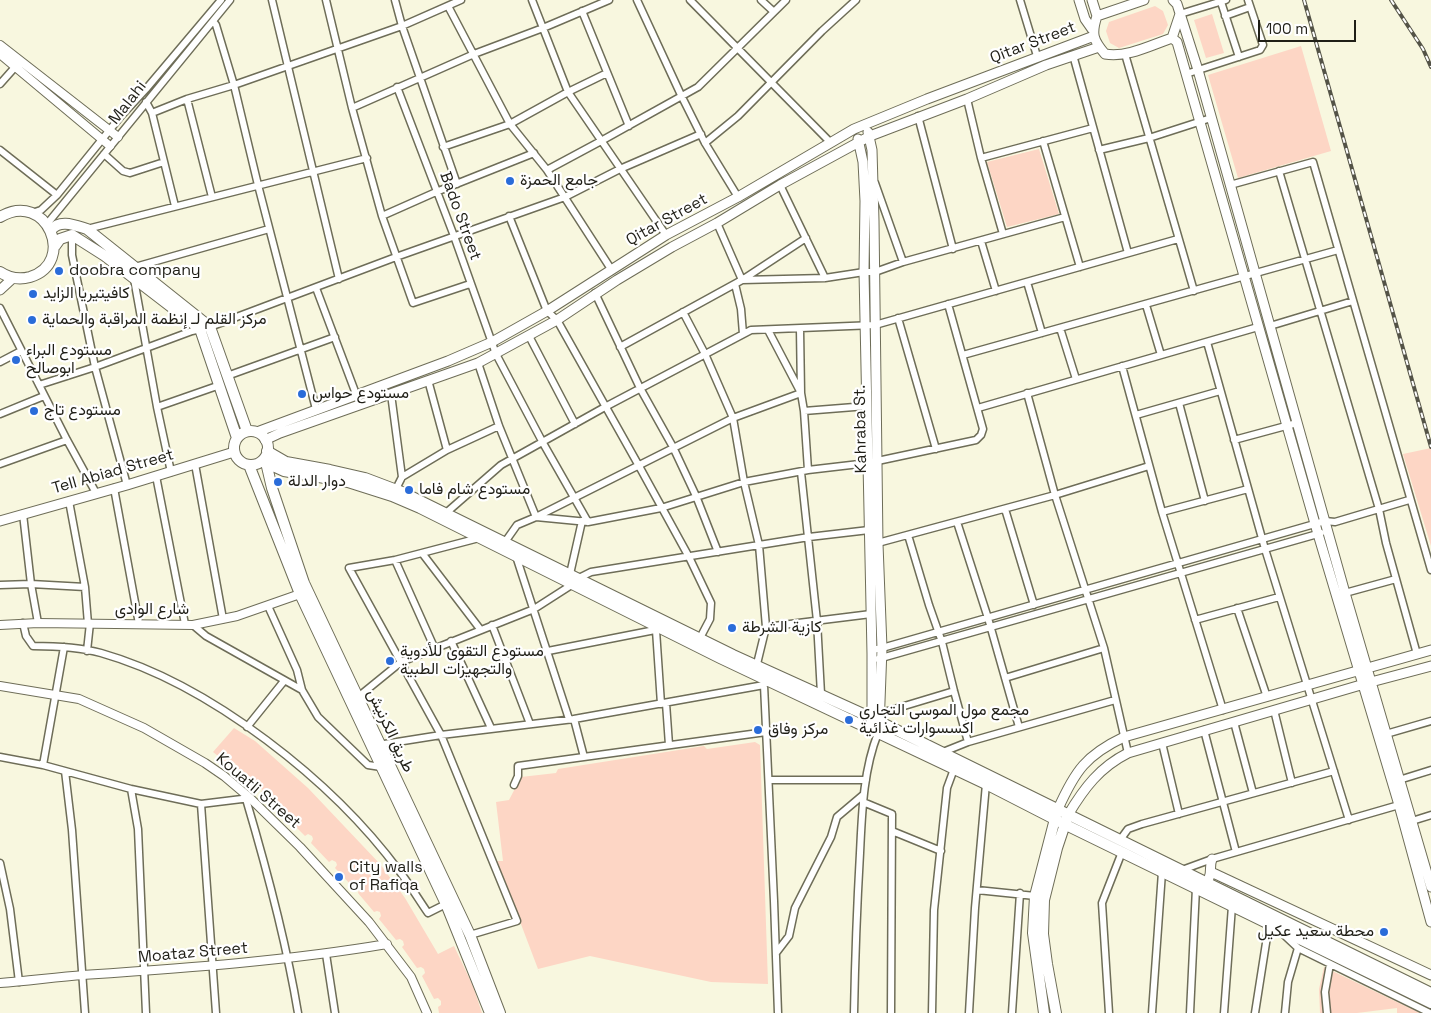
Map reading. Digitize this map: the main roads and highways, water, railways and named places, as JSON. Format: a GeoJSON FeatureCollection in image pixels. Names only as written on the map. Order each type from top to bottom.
{"type":"FeatureCollection","features":[{"type":"Feature","properties":{"kind":"main road"},"geometry":{"type":"LineString","coordinates":[[1079,0],[1085,19],[1099,47],[1105,54],[1114,56],[1125,54],[1172,38]]}},
{"type":"Feature","properties":{"kind":"main road"},"geometry":{"type":"LineString","coordinates":[[1092,0],[1097,16],[1093,33]]}},
{"type":"Feature","properties":{"kind":"main road"},"geometry":{"type":"LineString","coordinates":[[1097,16],[1144,0]]}},
{"type":"Feature","properties":{"kind":"main road"},"geometry":{"type":"LineString","coordinates":[[1173,0],[1177,4],[1198,70],[1345,593],[1363,670]]}},
{"type":"Feature","properties":{"kind":"main road"},"geometry":{"type":"LineString","coordinates":[[1172,38],[1180,14]]}},
{"type":"Feature","properties":{"kind":"main road","name":"Qitar Street"},"geometry":{"type":"LineString","coordinates":[[252,432],[448,361],[492,342],[547,311],[666,235],[738,197],[854,130],[1093,33]]}},
{"type":"Feature","properties":{"kind":"main road"},"geometry":{"type":"LineString","coordinates":[[1172,38],[1177,42],[1318,534],[1367,683],[1398,805],[1431,922]]}},
{"type":"Feature","properties":{"kind":"main road","name":"Qitar Street"},"geometry":{"type":"LineString","coordinates":[[266,440],[314,420],[478,363],[556,320],[595,293],[672,247],[870,136],[1099,47]]}},
{"type":"Feature","properties":{"kind":"main road"},"geometry":{"type":"LineString","coordinates":[[971,83],[976,94]]}},
{"type":"Feature","properties":{"kind":"main road"},"geometry":{"type":"LineString","coordinates":[[927,99],[933,111]]}},
{"type":"Feature","properties":{"kind":"main road","name":"Kahraba St."},"geometry":{"type":"LineString","coordinates":[[865,125],[870,136],[873,178],[875,325],[869,530],[874,544],[870,614],[872,650],[877,659]]}},
{"type":"Feature","properties":{"kind":"main road","name":"Kahraba St."},"geometry":{"type":"LineString","coordinates":[[854,130],[859,142],[863,162],[867,406],[872,462],[874,544],[882,648],[877,659],[877,718],[874,732]]}},
{"type":"Feature","properties":{"kind":"main road"},"geometry":{"type":"LineString","coordinates":[[0,272],[13,278],[23,279],[32,277],[47,265],[52,257],[54,246],[49,227],[40,217],[23,211],[2,213]]}},
{"type":"Feature","properties":{"kind":"main road"},"geometry":{"type":"LineString","coordinates":[[49,227],[67,223],[87,229],[108,252],[205,328],[252,432],[266,440],[266,454],[273,466],[284,470],[348,482],[392,496],[516,556],[574,579],[700,638],[769,680],[874,732],[1062,819],[1122,852],[1232,906],[1272,925],[1298,933],[1431,993]]}},
{"type":"Feature","properties":{"kind":"main road"},"geometry":{"type":"LineString","coordinates":[[54,246],[60,238],[72,235],[108,252]]}},
{"type":"Feature","properties":{"kind":"main road"},"geometry":{"type":"LineString","coordinates":[[0,290],[13,278]]}},
{"type":"Feature","properties":{"kind":"main road"},"geometry":{"type":"LineString","coordinates":[[205,328],[220,385],[237,438],[234,452],[240,461],[249,465],[259,463],[266,454]]}},
{"type":"Feature","properties":{"kind":"main road"},"geometry":{"type":"LineString","coordinates":[[402,377],[406,388]]}},
{"type":"Feature","properties":{"kind":"main road"},"geometry":{"type":"LineString","coordinates":[[237,438],[252,432]]}},
{"type":"Feature","properties":{"kind":"main road","name":"Tell Abiad Street"},"geometry":{"type":"LineString","coordinates":[[0,521],[234,452]]}},
{"type":"Feature","properties":{"kind":"main road"},"geometry":{"type":"LineString","coordinates":[[266,454],[286,462],[365,478],[396,490],[505,542],[574,579],[659,629],[755,670]]}},
{"type":"Feature","properties":{"kind":"main road","name":"طريق الكرنيش"},"geometry":{"type":"LineString","coordinates":[[266,454],[272,488],[304,583],[358,697],[376,746],[381,767],[446,904],[490,1013]]}},
{"type":"Feature","properties":{"kind":"main road","name":"طريق الكرنيش"},"geometry":{"type":"LineString","coordinates":[[249,465],[300,594],[470,935],[500,1013]]}},
{"type":"Feature","properties":{"kind":"main road"},"geometry":{"type":"LineString","coordinates":[[1058,809],[1068,787],[1085,762],[1104,747],[1124,737],[1431,650]]}},
{"type":"Feature","properties":{"kind":"main road"},"geometry":{"type":"LineString","coordinates":[[1044,1013],[1033,934],[1035,896],[1062,819],[1097,774],[1113,760],[1128,753],[1431,666]]}},
{"type":"Feature","properties":{"kind":"main road"},"geometry":{"type":"LineString","coordinates":[[769,680],[820,694],[877,718],[1058,809],[1062,819],[1044,900],[1043,934],[1056,1013]]}},
{"type":"Feature","properties":{"kind":"main road"},"geometry":{"type":"LineString","coordinates":[[1367,683],[1386,734],[1431,887]]}},
{"type":"Feature","properties":{"kind":"main road"},"geometry":{"type":"LineString","coordinates":[[1062,819],[1120,840],[1182,870],[1431,1003]]}},
{"type":"Feature","properties":{"kind":"main road"},"geometry":{"type":"LineString","coordinates":[[1207,883],[1211,872],[1209,866],[1212,859]]}},
{"type":"Feature","properties":{"kind":"main road"},"geometry":{"type":"LineString","coordinates":[[1211,872],[1431,975]]}},
{"type":"Feature","properties":{"kind":"railway"},"geometry":{"type":"LineString","coordinates":[[1304,0],[1431,447]]}},
{"type":"Feature","properties":{"kind":"railway"},"geometry":{"type":"LineString","coordinates":[[1391,0],[1423,49],[1431,67]]}},
{"type":"Feature","properties":{"kind":"place","name":"جامع الحمزة"},"geometry":{"type":"Point","coordinates":[510,181]}},
{"type":"Feature","properties":{"kind":"place","name":"doobra company"},"geometry":{"type":"Point","coordinates":[59,271]}},
{"type":"Feature","properties":{"kind":"place","name":"كافيتيريا الزايد"},"geometry":{"type":"Point","coordinates":[33,294]}},
{"type":"Feature","properties":{"kind":"place","name":"مركز القلم لـ إنظمة المراقبة والحماية"},"geometry":{"type":"Point","coordinates":[32,320]}},
{"type":"Feature","properties":{"kind":"place","name":"مستودع البراء ابوصالح"},"geometry":{"type":"Point","coordinates":[16,360]}},
{"type":"Feature","properties":{"kind":"place","name":"مستودع حواس"},"geometry":{"type":"Point","coordinates":[302,394]}},
{"type":"Feature","properties":{"kind":"place","name":"مستودع تاج"},"geometry":{"type":"Point","coordinates":[34,411]}},
{"type":"Feature","properties":{"kind":"place","name":"دوار الدلة"},"geometry":{"type":"Point","coordinates":[278,482]}},
{"type":"Feature","properties":{"kind":"place","name":"مستودع شام فاما"},"geometry":{"type":"Point","coordinates":[409,490]}},
{"type":"Feature","properties":{"kind":"place","name":"كازية الشرطة"},"geometry":{"type":"Point","coordinates":[732,628]}},
{"type":"Feature","properties":{"kind":"place","name":"مستودع التقوى للأدوية والتجهيزات الطبية"},"geometry":{"type":"Point","coordinates":[390,661]}},
{"type":"Feature","properties":{"kind":"place","name":"مجمع مول الموسى التجاري اكسسوارات غذائية"},"geometry":{"type":"Point","coordinates":[849,720]}},
{"type":"Feature","properties":{"kind":"place","name":"مركز وفاق"},"geometry":{"type":"Point","coordinates":[758,730]}},
{"type":"Feature","properties":{"kind":"place","name":"City walls of Rafiqa"},"geometry":{"type":"Point","coordinates":[339,877]}},
{"type":"Feature","properties":{"kind":"place","name":"محطة سعيد عكيل"},"geometry":{"type":"Point","coordinates":[1384,932]}}]}
